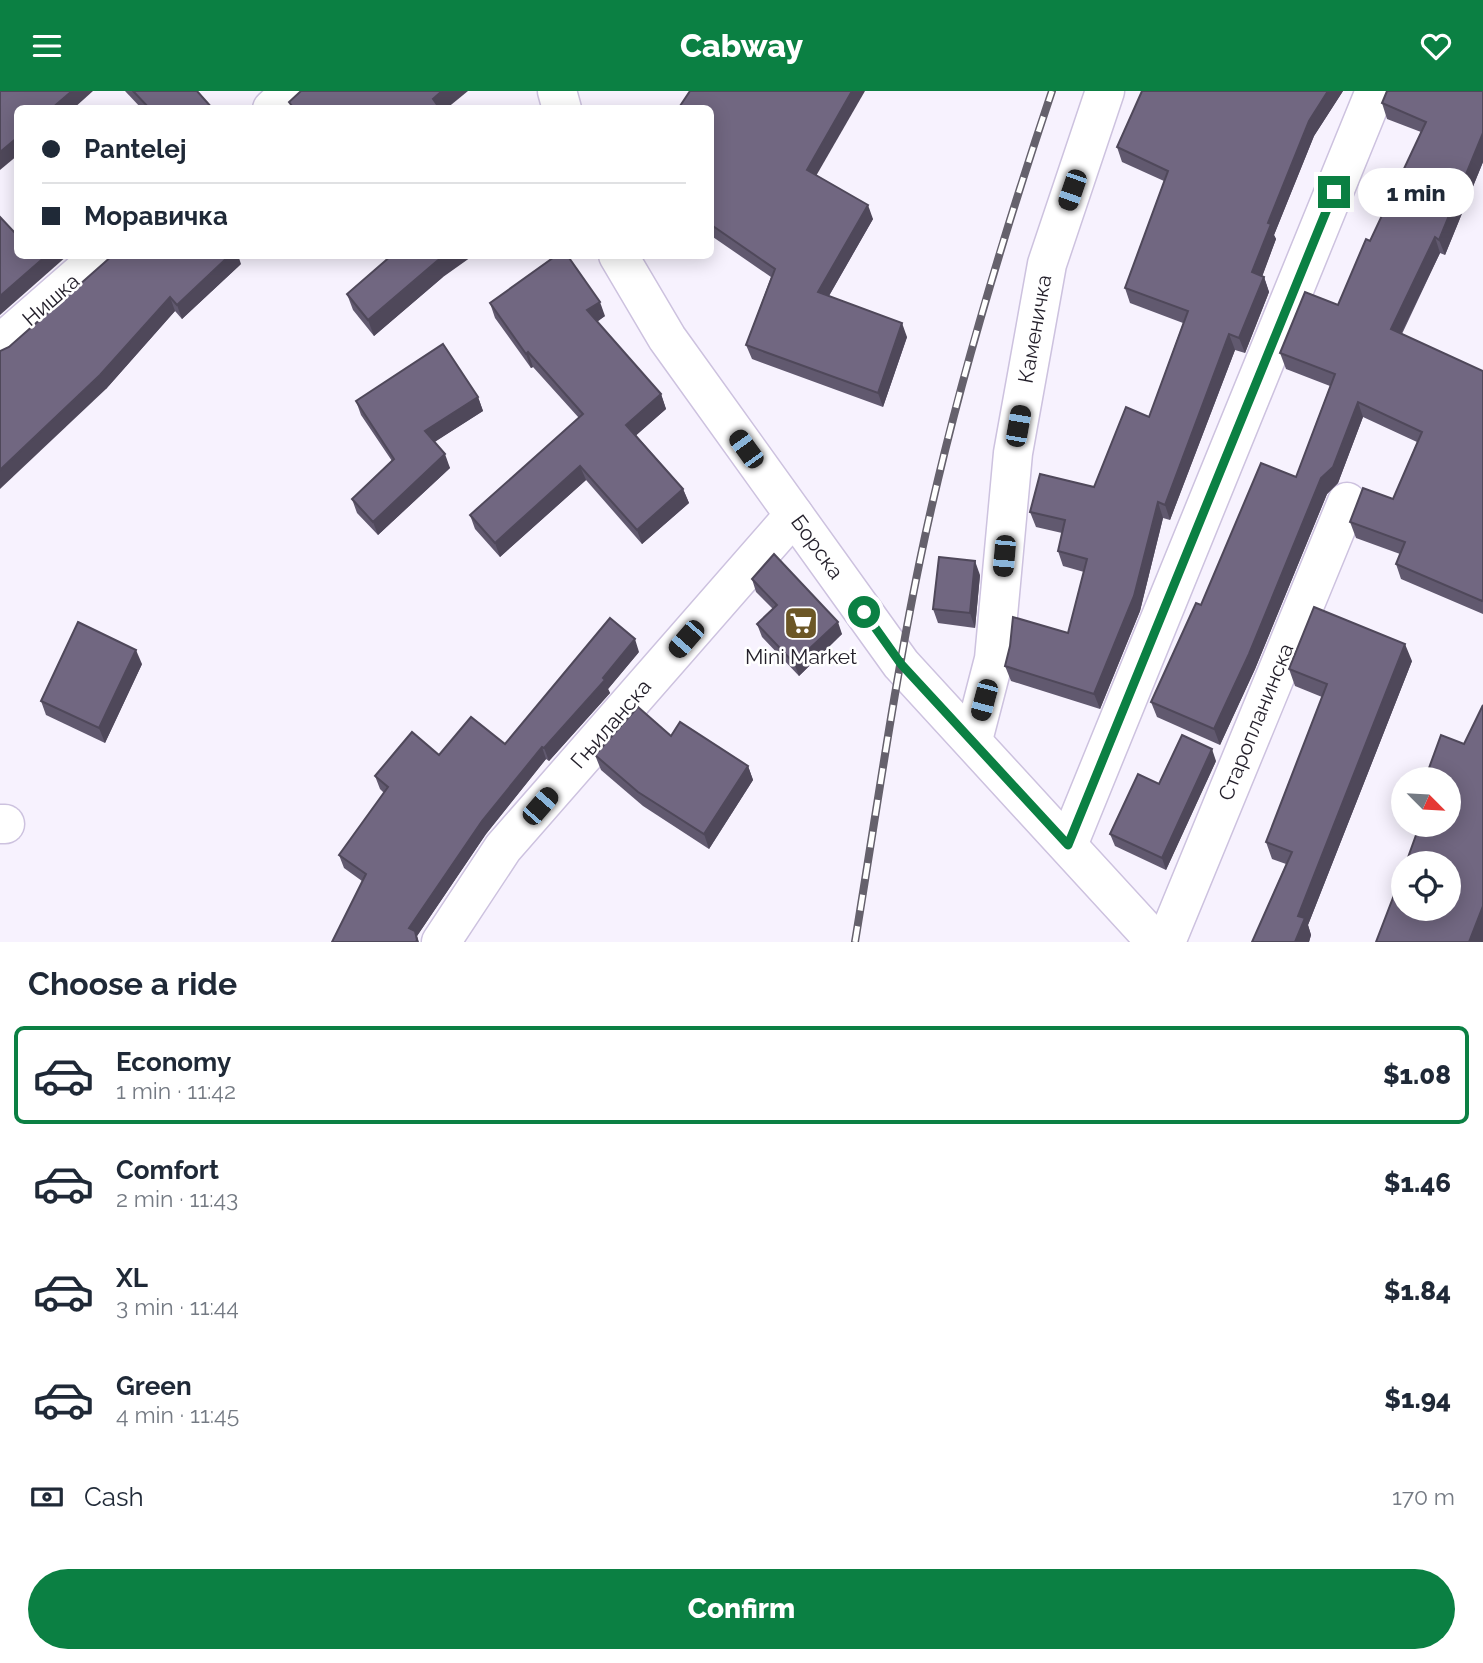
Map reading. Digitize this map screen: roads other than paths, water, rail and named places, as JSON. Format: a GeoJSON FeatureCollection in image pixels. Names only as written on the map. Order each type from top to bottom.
{"type":"FeatureCollection","features":[{"type":"Feature","properties":{"kind":"street"},"geometry":{"type":"LineString","coordinates":[[276,105],[292,91]]}},
{"type":"Feature","properties":{"kind":"street","name":"Каменичка"},"geometry":{"type":"LineString","coordinates":[[973,740],[994,659],[1013,453],[1047,264],[1105,91]]}},
{"type":"Feature","properties":{"kind":"street"},"geometry":{"type":"LineString","coordinates":[[1068,845],[1375,91]]}},
{"type":"Feature","properties":{"kind":"street","name":"Нишка"},"geometry":{"type":"LineString","coordinates":[[0,344],[97,259]]}},
{"type":"Feature","properties":{"kind":"street","name":"Борска"},"geometry":{"type":"LineString","coordinates":[[620,259],[667,338],[901,664],[1156,942]]}},
{"type":"Feature","properties":{"kind":"street","name":"Старопланинска"},"geometry":{"type":"LineString","coordinates":[[1166,942],[1347,502]]}},
{"type":"Feature","properties":{"kind":"street","name":"Гњиланска"},"geometry":{"type":"LineString","coordinates":[[441,942],[503,848],[794,515]]}},
{"type":"Feature","properties":{"kind":"railway"},"geometry":{"type":"LineString","coordinates":[[855,942],[902,655],[933,501],[979,324],[1052,91]]}},
{"type":"Feature","properties":{"kind":"place","name":"Mini Market"},"geometry":{"type":"Point","coordinates":[801,623]}}]}
